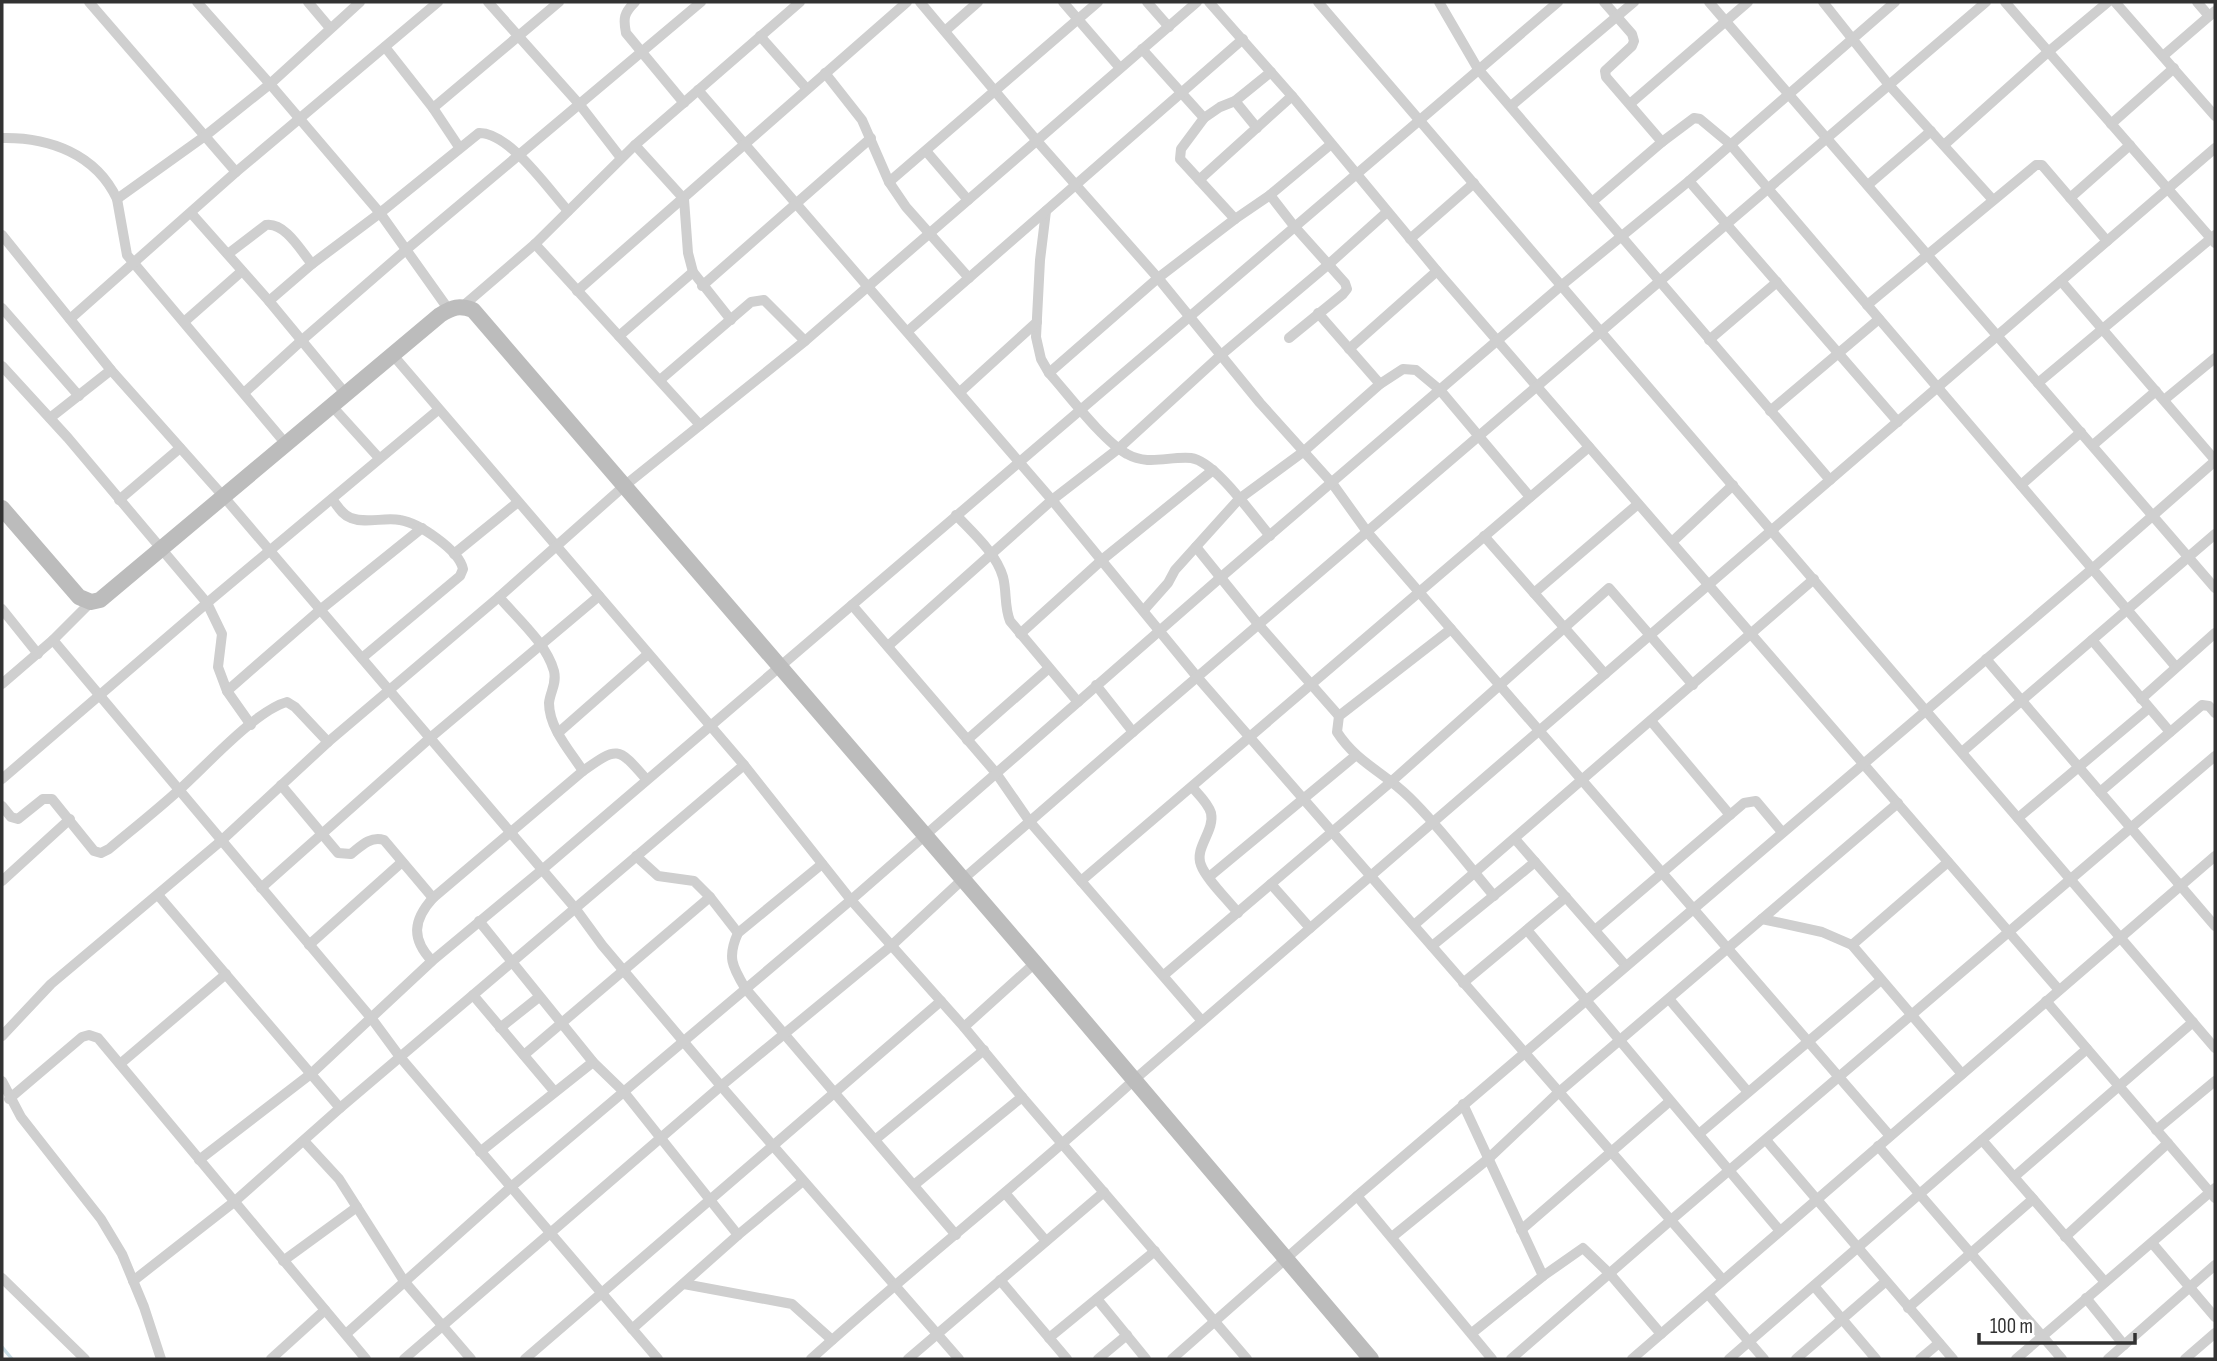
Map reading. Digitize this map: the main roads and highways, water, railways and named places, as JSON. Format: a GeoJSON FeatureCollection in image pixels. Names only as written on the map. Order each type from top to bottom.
{"type":"FeatureCollection","features":[{"type":"Feature","properties":{"kind":"main road"},"geometry":{"type":"LineString","coordinates":[[2,508],[63,581],[79,597],[91,602],[111,593],[392,354],[456,308],[473,310],[1035,963],[1371,1359]]}},
{"type":"Feature","properties":{"kind":"waterway"},"geometry":{"type":"LineString","coordinates":[[2,1347],[12,1359]]}}]}
